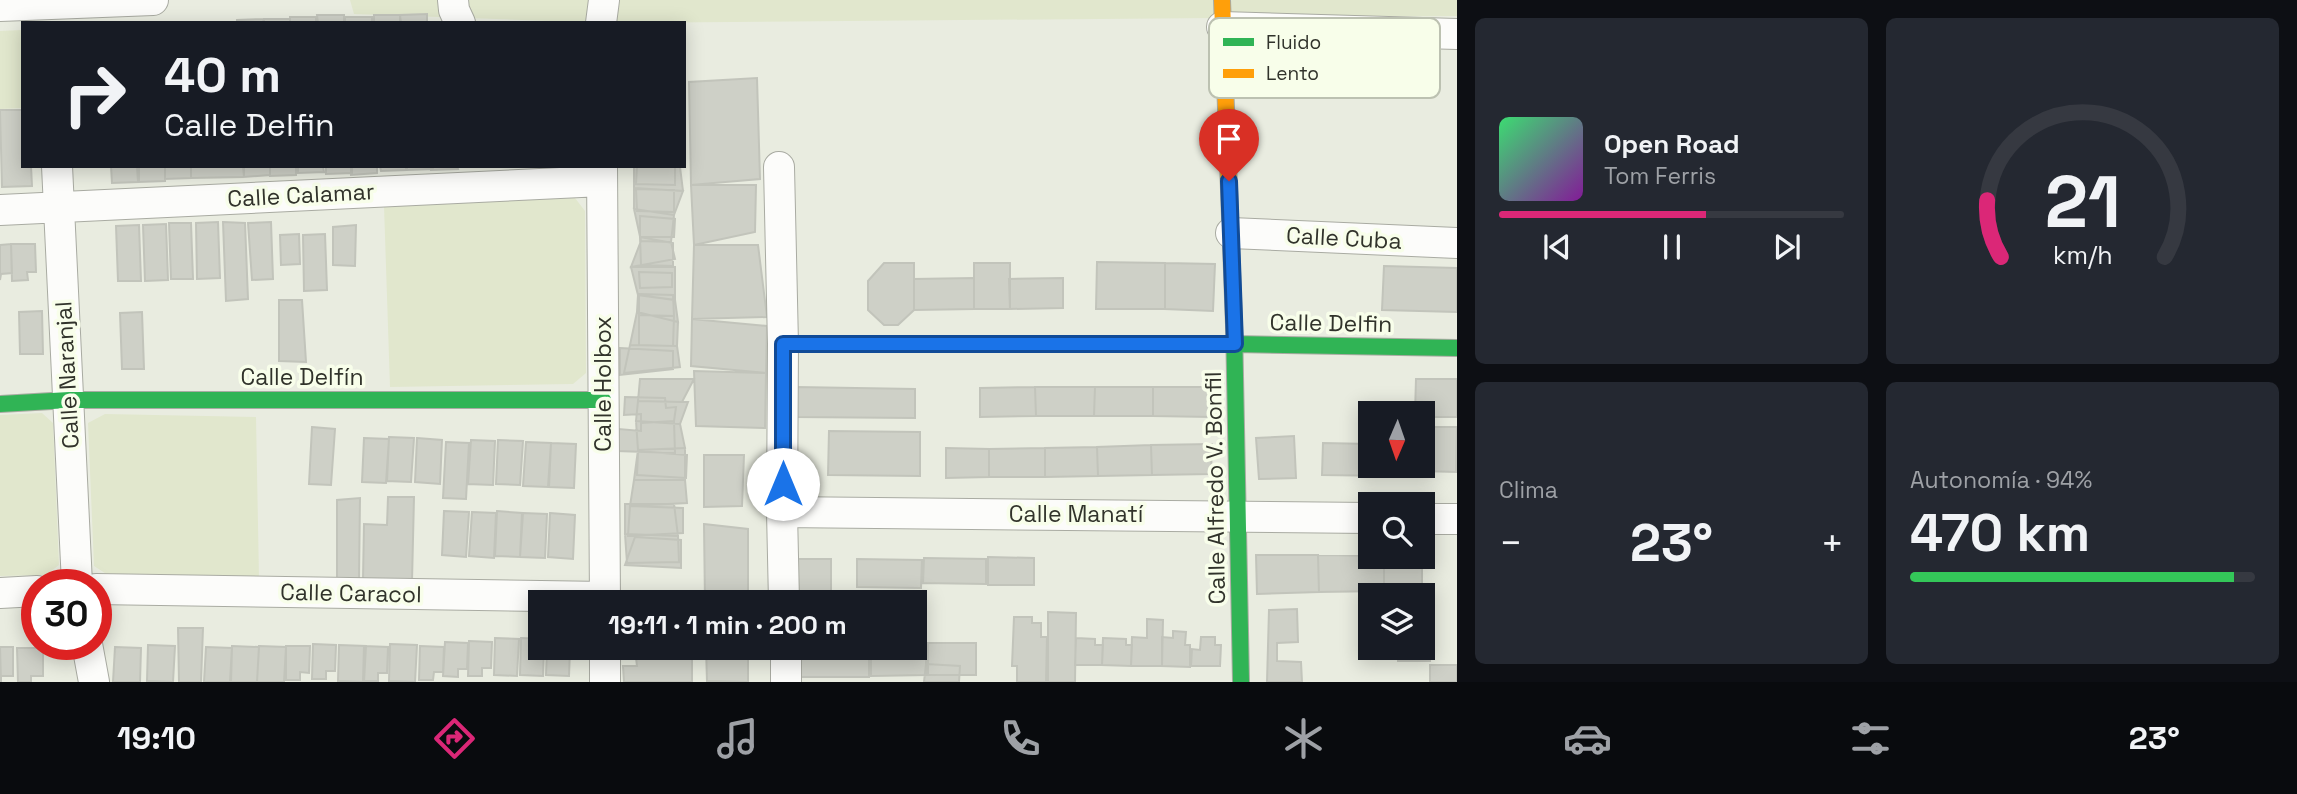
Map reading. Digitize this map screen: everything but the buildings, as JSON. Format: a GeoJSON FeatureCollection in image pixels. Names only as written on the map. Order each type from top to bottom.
{"type":"FeatureCollection","features":[{"type":"Feature","properties":{"kind":"street"},"geometry":{"type":"LineString","coordinates":[[0,6],[49,9],[153,0]]}},
{"type":"Feature","properties":{"kind":"street"},"geometry":{"type":"LineString","coordinates":[[601,21],[604,0]]}},
{"type":"Feature","properties":{"kind":"street"},"geometry":{"type":"LineString","coordinates":[[1222,13],[1278,18]]}},
{"type":"Feature","properties":{"kind":"street","name":"Calle Alfredo V. Bonfil"},"geometry":{"type":"LineString","coordinates":[[1225,98],[1240,515],[1241,682]]}},
{"type":"Feature","properties":{"kind":"street"},"geometry":{"type":"LineString","coordinates":[[779,167],[785,590]]}},
{"type":"Feature","properties":{"kind":"street","name":"Calle Naranjal"},"geometry":{"type":"LineString","coordinates":[[57,168],[76,569]]}},
{"type":"Feature","properties":{"kind":"street","name":"Calle Calamar"},"geometry":{"type":"LineString","coordinates":[[0,210],[602,174]]}},
{"type":"Feature","properties":{"kind":"street","name":"Calle Holbox"},"geometry":{"type":"LineString","coordinates":[[602,174],[605,590]]}},
{"type":"Feature","properties":{"kind":"street","name":"Calle Cuba"},"geometry":{"type":"LineString","coordinates":[[1231,233],[1457,243]]}},
{"type":"Feature","properties":{"kind":"street","name":"Calle Delfin"},"geometry":{"type":"LineString","coordinates":[[783,344],[1235,344],[1457,348]]}},
{"type":"Feature","properties":{"kind":"street","name":"Calle Delfín"},"geometry":{"type":"LineString","coordinates":[[0,404],[69,400],[603,400]]}},
{"type":"Feature","properties":{"kind":"street","name":"Calle Manatí"},"geometry":{"type":"LineString","coordinates":[[782,512],[1358,518]]}},
{"type":"Feature","properties":{"kind":"street"},"geometry":{"type":"LineString","coordinates":[[1435,519],[1457,519]]}},
{"type":"Feature","properties":{"kind":"street","name":"Calle Caracol"},"geometry":{"type":"LineString","coordinates":[[112,589],[528,598]]}},
{"type":"Feature","properties":{"kind":"street"},"geometry":{"type":"LineString","coordinates":[[0,593],[21,592]]}},
{"type":"Feature","properties":{"kind":"street"},"geometry":{"type":"LineString","coordinates":[[89,660],[94,682]]}},
{"type":"Feature","properties":{"kind":"street"},"geometry":{"type":"LineString","coordinates":[[605,660],[605,682]]}},
{"type":"Feature","properties":{"kind":"street"},"geometry":{"type":"LineString","coordinates":[[786,660],[786,682]]}},
{"type":"Feature","properties":{"kind":"green space"},"geometry":{"type":"Polygon","coordinates":[[[350,0],[1457,0],[1457,16],[686,22],[354,14],[350,0]]]}},
{"type":"Feature","properties":{"kind":"green space"},"geometry":{"type":"Polygon","coordinates":[[[21,30],[21,108],[0,109],[0,31],[21,30]]]}},
{"type":"Feature","properties":{"kind":"green space"},"geometry":{"type":"Polygon","coordinates":[[[575,198],[585,211],[586,373],[573,384],[390,387],[384,206],[575,198]]]}},
{"type":"Feature","properties":{"kind":"green space"},"geometry":{"type":"Polygon","coordinates":[[[42,413],[53,423],[59,565],[54,569],[21,569],[21,576],[0,576],[0,415],[42,413]]]}},
{"type":"Feature","properties":{"kind":"green space"},"geometry":{"type":"Polygon","coordinates":[[[105,414],[256,417],[259,578],[112,575],[112,569],[99,569],[94,566],[88,423],[105,414]]]}},
{"type":"Feature","properties":{"kind":"traffic: fast"},"geometry":{"type":"LineString","coordinates":[[1234,325],[1241,682]]}},
{"type":"Feature","properties":{"kind":"traffic: fast"},"geometry":{"type":"LineString","coordinates":[[783,344],[1235,344],[1457,348]]}},
{"type":"Feature","properties":{"kind":"traffic: fast"},"geometry":{"type":"LineString","coordinates":[[0,404],[69,400],[603,400]]}},
{"type":"Feature","properties":{"kind":"traffic: slow"},"geometry":{"type":"LineString","coordinates":[[1222,0],[1223,18]]}},
{"type":"Feature","properties":{"kind":"traffic: slow"},"geometry":{"type":"LineString","coordinates":[[1226,98],[1234,325]]}},
{"type":"Feature","properties":{"kind":"route"},"geometry":{"type":"LineString","coordinates":[[783,484],[783,344],[1235,344],[1229,181]]}}]}
